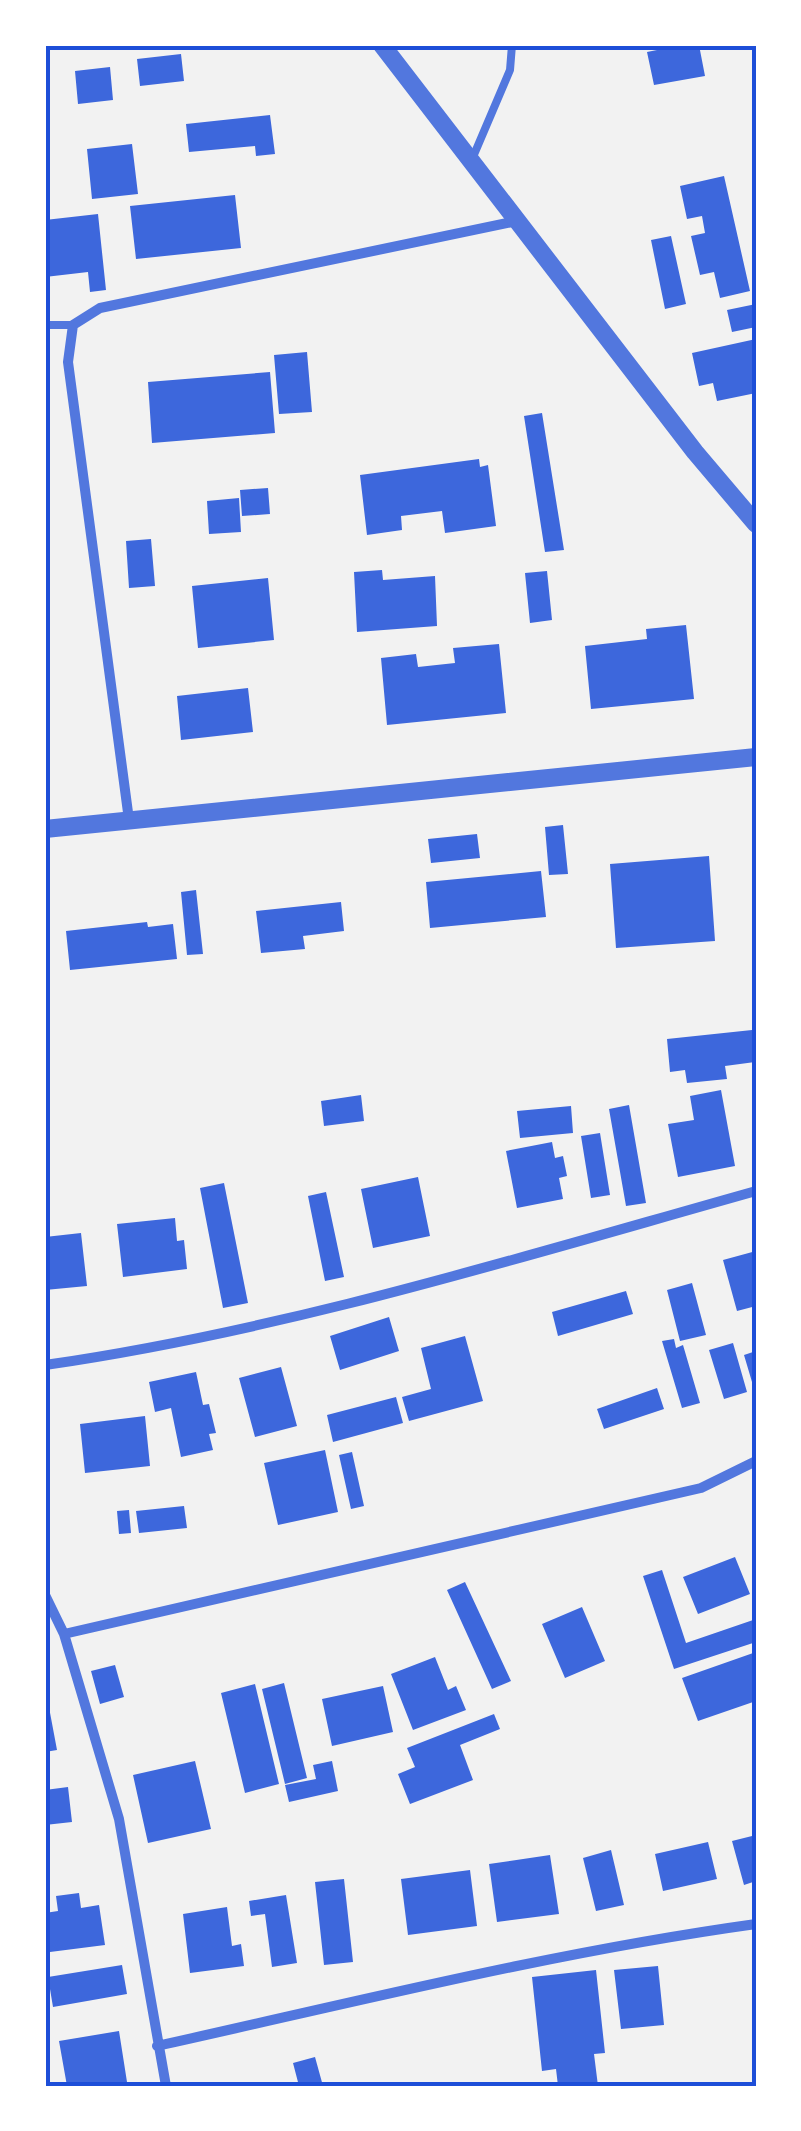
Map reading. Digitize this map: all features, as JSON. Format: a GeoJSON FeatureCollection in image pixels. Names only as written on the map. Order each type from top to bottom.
{"type":"FeatureCollection","features":[{"type":"Feature","properties":{"kind":"street"},"geometry":{"type":"LineString","coordinates":[[382,45],[695,452],[756,524]]}},
{"type":"Feature","properties":{"kind":"street"},"geometry":{"type":"LineString","coordinates":[[130,820],[68,362],[73,325],[100,308],[517,222]]}},
{"type":"Feature","properties":{"kind":"street"},"geometry":{"type":"LineString","coordinates":[[45,829],[756,757]]}},
{"type":"Feature","properties":{"kind":"street"},"geometry":{"type":"LineString","coordinates":[[45,1365],[262,1326],[756,1191]]}},
{"type":"Feature","properties":{"kind":"street"},"geometry":{"type":"LineString","coordinates":[[64,1634],[701,1488],[756,1460]]}},
{"type":"Feature","properties":{"kind":"street"},"geometry":{"type":"LineString","coordinates":[[45,1595],[64,1634],[118,1819],[166,2086]]}},
{"type":"Feature","properties":{"kind":"street"},"geometry":{"type":"LineString","coordinates":[[157,2046],[453,1980],[694,1932],[756,1924]]}},
{"type":"Feature","properties":{"kind":"lane"},"geometry":{"type":"LineString","coordinates":[[471,162],[510,70],[512,45]]}},
{"type":"Feature","properties":{"kind":"lane"},"geometry":{"type":"LineString","coordinates":[[45,325],[73,325]]}},
{"type":"Feature","properties":{"kind":"building"},"geometry":{"type":"Polygon","coordinates":[[[666,45],[699,45],[705,76],[654,85],[647,52],[667,48],[666,45]]]}},
{"type":"Feature","properties":{"kind":"building"},"geometry":{"type":"Polygon","coordinates":[[[181,54],[184,81],[140,86],[137,59],[181,54]]]}},
{"type":"Feature","properties":{"kind":"building"},"geometry":{"type":"Polygon","coordinates":[[[110,67],[113,100],[78,104],[75,71],[110,67]]]}},
{"type":"Feature","properties":{"kind":"building"},"geometry":{"type":"Polygon","coordinates":[[[270,115],[275,154],[256,156],[255,146],[189,152],[186,124],[270,115]]]}},
{"type":"Feature","properties":{"kind":"building"},"geometry":{"type":"Polygon","coordinates":[[[132,144],[138,194],[92,199],[87,149],[132,144]]]}},
{"type":"Feature","properties":{"kind":"building"},"geometry":{"type":"Polygon","coordinates":[[[724,176],[750,291],[720,298],[714,272],[700,275],[691,236],[705,233],[702,216],[687,219],[680,186],[724,176]]]}},
{"type":"Feature","properties":{"kind":"building"},"geometry":{"type":"Polygon","coordinates":[[[235,195],[241,248],[136,259],[130,206],[235,195]]]}},
{"type":"Feature","properties":{"kind":"building"},"geometry":{"type":"Polygon","coordinates":[[[98,214],[106,290],[90,292],[88,272],[45,277],[45,220],[98,214]]]}},
{"type":"Feature","properties":{"kind":"building"},"geometry":{"type":"Polygon","coordinates":[[[671,236],[686,304],[665,309],[651,240],[671,236]]]}},
{"type":"Feature","properties":{"kind":"building"},"geometry":{"type":"Polygon","coordinates":[[[756,304],[756,327],[732,332],[727,310],[756,304]]]}},
{"type":"Feature","properties":{"kind":"building"},"geometry":{"type":"Polygon","coordinates":[[[756,339],[756,393],[717,401],[713,383],[699,386],[692,353],[756,339]]]}},
{"type":"Feature","properties":{"kind":"building"},"geometry":{"type":"Polygon","coordinates":[[[307,352],[312,412],[279,414],[274,355],[307,352]]]}},
{"type":"Feature","properties":{"kind":"building"},"geometry":{"type":"Polygon","coordinates":[[[270,372],[275,433],[152,443],[148,382],[270,372]]]}},
{"type":"Feature","properties":{"kind":"building"},"geometry":{"type":"Polygon","coordinates":[[[542,413],[564,550],[545,552],[524,416],[542,413]]]}},
{"type":"Feature","properties":{"kind":"building"},"geometry":{"type":"Polygon","coordinates":[[[479,459],[480,467],[488,465],[496,526],[445,533],[442,511],[401,516],[402,530],[367,535],[360,475],[479,459]]]}},
{"type":"Feature","properties":{"kind":"building"},"geometry":{"type":"Polygon","coordinates":[[[268,488],[270,514],[242,516],[240,490],[268,488]]]}},
{"type":"Feature","properties":{"kind":"building"},"geometry":{"type":"Polygon","coordinates":[[[239,498],[241,532],[209,534],[207,501],[239,498]]]}},
{"type":"Feature","properties":{"kind":"building"},"geometry":{"type":"Polygon","coordinates":[[[151,539],[155,586],[129,588],[126,541],[151,539]]]}},
{"type":"Feature","properties":{"kind":"building"},"geometry":{"type":"Polygon","coordinates":[[[382,570],[383,580],[435,576],[437,626],[357,632],[354,572],[382,570]]]}},
{"type":"Feature","properties":{"kind":"building"},"geometry":{"type":"Polygon","coordinates":[[[547,571],[552,620],[530,623],[525,573],[547,571]]]}},
{"type":"Feature","properties":{"kind":"building"},"geometry":{"type":"Polygon","coordinates":[[[268,578],[274,640],[198,648],[192,586],[268,578]]]}},
{"type":"Feature","properties":{"kind":"building"},"geometry":{"type":"Polygon","coordinates":[[[686,625],[694,699],[591,709],[585,646],[647,639],[646,629],[686,625]]]}},
{"type":"Feature","properties":{"kind":"building"},"geometry":{"type":"Polygon","coordinates":[[[499,644],[506,713],[387,725],[381,658],[416,654],[418,667],[455,663],[453,648],[499,644]]]}},
{"type":"Feature","properties":{"kind":"building"},"geometry":{"type":"Polygon","coordinates":[[[248,688],[253,732],[181,740],[177,696],[248,688]]]}},
{"type":"Feature","properties":{"kind":"building"},"geometry":{"type":"Polygon","coordinates":[[[563,825],[568,874],[549,875],[545,827],[563,825]]]}},
{"type":"Feature","properties":{"kind":"building"},"geometry":{"type":"Polygon","coordinates":[[[477,834],[480,858],[431,863],[428,839],[477,834]]]}},
{"type":"Feature","properties":{"kind":"building"},"geometry":{"type":"Polygon","coordinates":[[[709,856],[715,941],[616,948],[610,864],[709,856]]]}},
{"type":"Feature","properties":{"kind":"building"},"geometry":{"type":"Polygon","coordinates":[[[541,871],[546,917],[430,928],[426,882],[541,871]]]}},
{"type":"Feature","properties":{"kind":"building"},"geometry":{"type":"Polygon","coordinates":[[[196,890],[203,954],[187,955],[181,892],[196,890]]]}},
{"type":"Feature","properties":{"kind":"building"},"geometry":{"type":"Polygon","coordinates":[[[341,902],[344,931],[303,936],[305,949],[261,953],[256,911],[341,902]]]}},
{"type":"Feature","properties":{"kind":"building"},"geometry":{"type":"Polygon","coordinates":[[[147,922],[148,927],[173,924],[177,959],[70,970],[66,931],[147,922]]]}},
{"type":"Feature","properties":{"kind":"building"},"geometry":{"type":"Polygon","coordinates":[[[752,1030],[755,1062],[725,1066],[727,1079],[687,1083],[685,1070],[670,1072],[667,1039],[752,1030]]]}},
{"type":"Feature","properties":{"kind":"building"},"geometry":{"type":"Polygon","coordinates":[[[721,1090],[735,1166],[678,1177],[668,1124],[694,1120],[690,1096],[721,1090]]]}},
{"type":"Feature","properties":{"kind":"building"},"geometry":{"type":"Polygon","coordinates":[[[361,1095],[364,1121],[324,1126],[321,1101],[361,1095]]]}},
{"type":"Feature","properties":{"kind":"building"},"geometry":{"type":"Polygon","coordinates":[[[629,1105],[646,1203],[626,1206],[609,1109],[629,1105]]]}},
{"type":"Feature","properties":{"kind":"building"},"geometry":{"type":"Polygon","coordinates":[[[571,1106],[573,1133],[520,1138],[517,1111],[571,1106]]]}},
{"type":"Feature","properties":{"kind":"building"},"geometry":{"type":"Polygon","coordinates":[[[600,1133],[610,1195],[591,1198],[581,1136],[600,1133]]]}},
{"type":"Feature","properties":{"kind":"building"},"geometry":{"type":"Polygon","coordinates":[[[552,1142],[555,1158],[563,1156],[567,1176],[559,1178],[563,1199],[517,1208],[506,1151],[552,1142]]]}},
{"type":"Feature","properties":{"kind":"building"},"geometry":{"type":"Polygon","coordinates":[[[418,1177],[430,1236],[373,1248],[361,1189],[418,1177]]]}},
{"type":"Feature","properties":{"kind":"building"},"geometry":{"type":"Polygon","coordinates":[[[224,1183],[248,1303],[223,1308],[200,1188],[224,1183]]]}},
{"type":"Feature","properties":{"kind":"building"},"geometry":{"type":"Polygon","coordinates":[[[326,1192],[344,1277],[325,1281],[308,1196],[326,1192]]]}},
{"type":"Feature","properties":{"kind":"building"},"geometry":{"type":"Polygon","coordinates":[[[175,1218],[177,1241],[184,1240],[187,1269],[123,1277],[117,1224],[175,1218]]]}},
{"type":"Feature","properties":{"kind":"building"},"geometry":{"type":"Polygon","coordinates":[[[81,1233],[87,1286],[45,1290],[45,1237],[81,1233]]]}},
{"type":"Feature","properties":{"kind":"building"},"geometry":{"type":"Polygon","coordinates":[[[756,1251],[756,1306],[737,1311],[723,1260],[756,1251]]]}},
{"type":"Feature","properties":{"kind":"building"},"geometry":{"type":"Polygon","coordinates":[[[692,1283],[706,1335],[680,1341],[667,1290],[692,1283]]]}},
{"type":"Feature","properties":{"kind":"building"},"geometry":{"type":"Polygon","coordinates":[[[626,1291],[633,1314],[558,1336],[552,1312],[626,1291]]]}},
{"type":"Feature","properties":{"kind":"building"},"geometry":{"type":"Polygon","coordinates":[[[389,1317],[399,1351],[340,1370],[330,1336],[389,1317]]]}},
{"type":"Feature","properties":{"kind":"building"},"geometry":{"type":"Polygon","coordinates":[[[465,1336],[483,1401],[409,1421],[402,1397],[431,1389],[421,1348],[465,1336]]]}},
{"type":"Feature","properties":{"kind":"building"},"geometry":{"type":"Polygon","coordinates":[[[674,1339],[676,1348],[683,1345],[700,1403],[682,1408],[662,1341],[674,1339]]]}},
{"type":"Feature","properties":{"kind":"building"},"geometry":{"type":"Polygon","coordinates":[[[733,1343],[747,1392],[724,1399],[709,1350],[733,1343]]]}},
{"type":"Feature","properties":{"kind":"building"},"geometry":{"type":"Polygon","coordinates":[[[756,1351],[756,1380],[752,1382],[744,1355],[756,1351]]]}},
{"type":"Feature","properties":{"kind":"building"},"geometry":{"type":"Polygon","coordinates":[[[281,1367],[297,1426],[255,1437],[239,1378],[281,1367]]]}},
{"type":"Feature","properties":{"kind":"building"},"geometry":{"type":"Polygon","coordinates":[[[196,1372],[203,1405],[209,1404],[216,1433],[209,1434],[213,1450],[181,1457],[171,1408],[155,1412],[149,1382],[196,1372]]]}},
{"type":"Feature","properties":{"kind":"building"},"geometry":{"type":"Polygon","coordinates":[[[657,1388],[664,1409],[604,1429],[597,1409],[657,1388]]]}},
{"type":"Feature","properties":{"kind":"building"},"geometry":{"type":"Polygon","coordinates":[[[396,1397],[403,1423],[333,1442],[327,1415],[396,1397]]]}},
{"type":"Feature","properties":{"kind":"building"},"geometry":{"type":"Polygon","coordinates":[[[145,1416],[150,1466],[85,1473],[80,1424],[145,1416]]]}},
{"type":"Feature","properties":{"kind":"building"},"geometry":{"type":"Polygon","coordinates":[[[325,1450],[338,1512],[278,1525],[264,1463],[325,1450]]]}},
{"type":"Feature","properties":{"kind":"building"},"geometry":{"type":"Polygon","coordinates":[[[352,1452],[364,1506],[351,1509],[339,1455],[352,1452]]]}},
{"type":"Feature","properties":{"kind":"building"},"geometry":{"type":"Polygon","coordinates":[[[184,1506],[187,1528],[139,1533],[136,1511],[184,1506]]]}},
{"type":"Feature","properties":{"kind":"building"},"geometry":{"type":"Polygon","coordinates":[[[129,1510],[131,1533],[119,1534],[117,1511],[129,1510]]]}},
{"type":"Feature","properties":{"kind":"building"},"geometry":{"type":"Polygon","coordinates":[[[735,1557],[750,1594],[698,1614],[683,1577],[735,1557]]]}},
{"type":"Feature","properties":{"kind":"building"},"geometry":{"type":"Polygon","coordinates":[[[662,1570],[686,1643],[756,1619],[756,1642],[674,1669],[643,1576],[662,1570]]]}},
{"type":"Feature","properties":{"kind":"building"},"geometry":{"type":"Polygon","coordinates":[[[465,1582],[511,1681],[492,1689],[447,1590],[465,1582]]]}},
{"type":"Feature","properties":{"kind":"building"},"geometry":{"type":"Polygon","coordinates":[[[582,1607],[605,1661],[565,1678],[542,1624],[582,1607]]]}},
{"type":"Feature","properties":{"kind":"building"},"geometry":{"type":"Polygon","coordinates":[[[756,1652],[756,1701],[698,1721],[682,1678],[756,1652]]]}},
{"type":"Feature","properties":{"kind":"building"},"geometry":{"type":"Polygon","coordinates":[[[435,1657],[448,1690],[456,1686],[466,1710],[413,1730],[391,1674],[435,1657]]]}},
{"type":"Feature","properties":{"kind":"building"},"geometry":{"type":"Polygon","coordinates":[[[115,1665],[124,1697],[100,1704],[91,1671],[115,1665]]]}},
{"type":"Feature","properties":{"kind":"building"},"geometry":{"type":"Polygon","coordinates":[[[284,1683],[307,1778],[285,1784],[262,1689],[284,1683]]]}},
{"type":"Feature","properties":{"kind":"building"},"geometry":{"type":"Polygon","coordinates":[[[255,1684],[279,1784],[245,1793],[221,1693],[255,1684]]]}},
{"type":"Feature","properties":{"kind":"building"},"geometry":{"type":"Polygon","coordinates":[[[383,1686],[393,1732],[332,1746],[322,1699],[383,1686]]]}},
{"type":"Feature","properties":{"kind":"building"},"geometry":{"type":"Polygon","coordinates":[[[45,1702],[57,1750],[45,1752],[45,1702]]]}},
{"type":"Feature","properties":{"kind":"building"},"geometry":{"type":"Polygon","coordinates":[[[494,1714],[500,1729],[460,1745],[473,1780],[410,1804],[398,1774],[415,1767],[407,1748],[494,1714]]]}},
{"type":"Feature","properties":{"kind":"building"},"geometry":{"type":"Polygon","coordinates":[[[195,1761],[211,1829],[148,1843],[133,1775],[195,1761]]]}},
{"type":"Feature","properties":{"kind":"building"},"geometry":{"type":"Polygon","coordinates":[[[332,1761],[338,1791],[289,1802],[285,1785],[316,1779],[313,1765],[332,1761]]]}},
{"type":"Feature","properties":{"kind":"building"},"geometry":{"type":"Polygon","coordinates":[[[68,1787],[72,1822],[45,1825],[45,1790],[68,1787]]]}},
{"type":"Feature","properties":{"kind":"building"},"geometry":{"type":"Polygon","coordinates":[[[756,1835],[756,1881],[744,1885],[732,1841],[756,1835]]]}},
{"type":"Feature","properties":{"kind":"building"},"geometry":{"type":"Polygon","coordinates":[[[708,1842],[717,1879],[663,1891],[655,1854],[708,1842]]]}},
{"type":"Feature","properties":{"kind":"building"},"geometry":{"type":"Polygon","coordinates":[[[611,1850],[624,1905],[596,1911],[583,1858],[611,1850]]]}},
{"type":"Feature","properties":{"kind":"building"},"geometry":{"type":"Polygon","coordinates":[[[550,1855],[559,1914],[497,1922],[489,1864],[550,1855]]]}},
{"type":"Feature","properties":{"kind":"building"},"geometry":{"type":"Polygon","coordinates":[[[470,1870],[477,1926],[408,1935],[401,1879],[470,1870]]]}},
{"type":"Feature","properties":{"kind":"building"},"geometry":{"type":"Polygon","coordinates":[[[344,1879],[353,1962],[324,1965],[315,1882],[344,1879]]]}},
{"type":"Feature","properties":{"kind":"building"},"geometry":{"type":"Polygon","coordinates":[[[79,1893],[81,1908],[99,1905],[105,1945],[50,1952],[45,1913],[58,1911],[56,1896],[79,1893]]]}},
{"type":"Feature","properties":{"kind":"building"},"geometry":{"type":"Polygon","coordinates":[[[286,1895],[297,1963],[272,1967],[265,1914],[251,1916],[249,1901],[286,1895]]]}},
{"type":"Feature","properties":{"kind":"building"},"geometry":{"type":"Polygon","coordinates":[[[227,1907],[232,1946],[241,1944],[244,1966],[190,1973],[183,1914],[227,1907]]]}},
{"type":"Feature","properties":{"kind":"building"},"geometry":{"type":"Polygon","coordinates":[[[122,1965],[127,1994],[53,2007],[48,1977],[122,1965]]]}},
{"type":"Feature","properties":{"kind":"building"},"geometry":{"type":"Polygon","coordinates":[[[658,1966],[664,2025],[621,2029],[614,1970],[658,1966]]]}},
{"type":"Feature","properties":{"kind":"building"},"geometry":{"type":"Polygon","coordinates":[[[596,1970],[605,2053],[594,2054],[598,2086],[558,2086],[556,2069],[542,2071],[532,1977],[596,1970]]]}},
{"type":"Feature","properties":{"kind":"building"},"geometry":{"type":"Polygon","coordinates":[[[119,2031],[127,2082],[67,2086],[59,2041],[119,2031]]]}},
{"type":"Feature","properties":{"kind":"building"},"geometry":{"type":"Polygon","coordinates":[[[315,2057],[323,2086],[299,2086],[293,2063],[315,2057]]]}}]}
